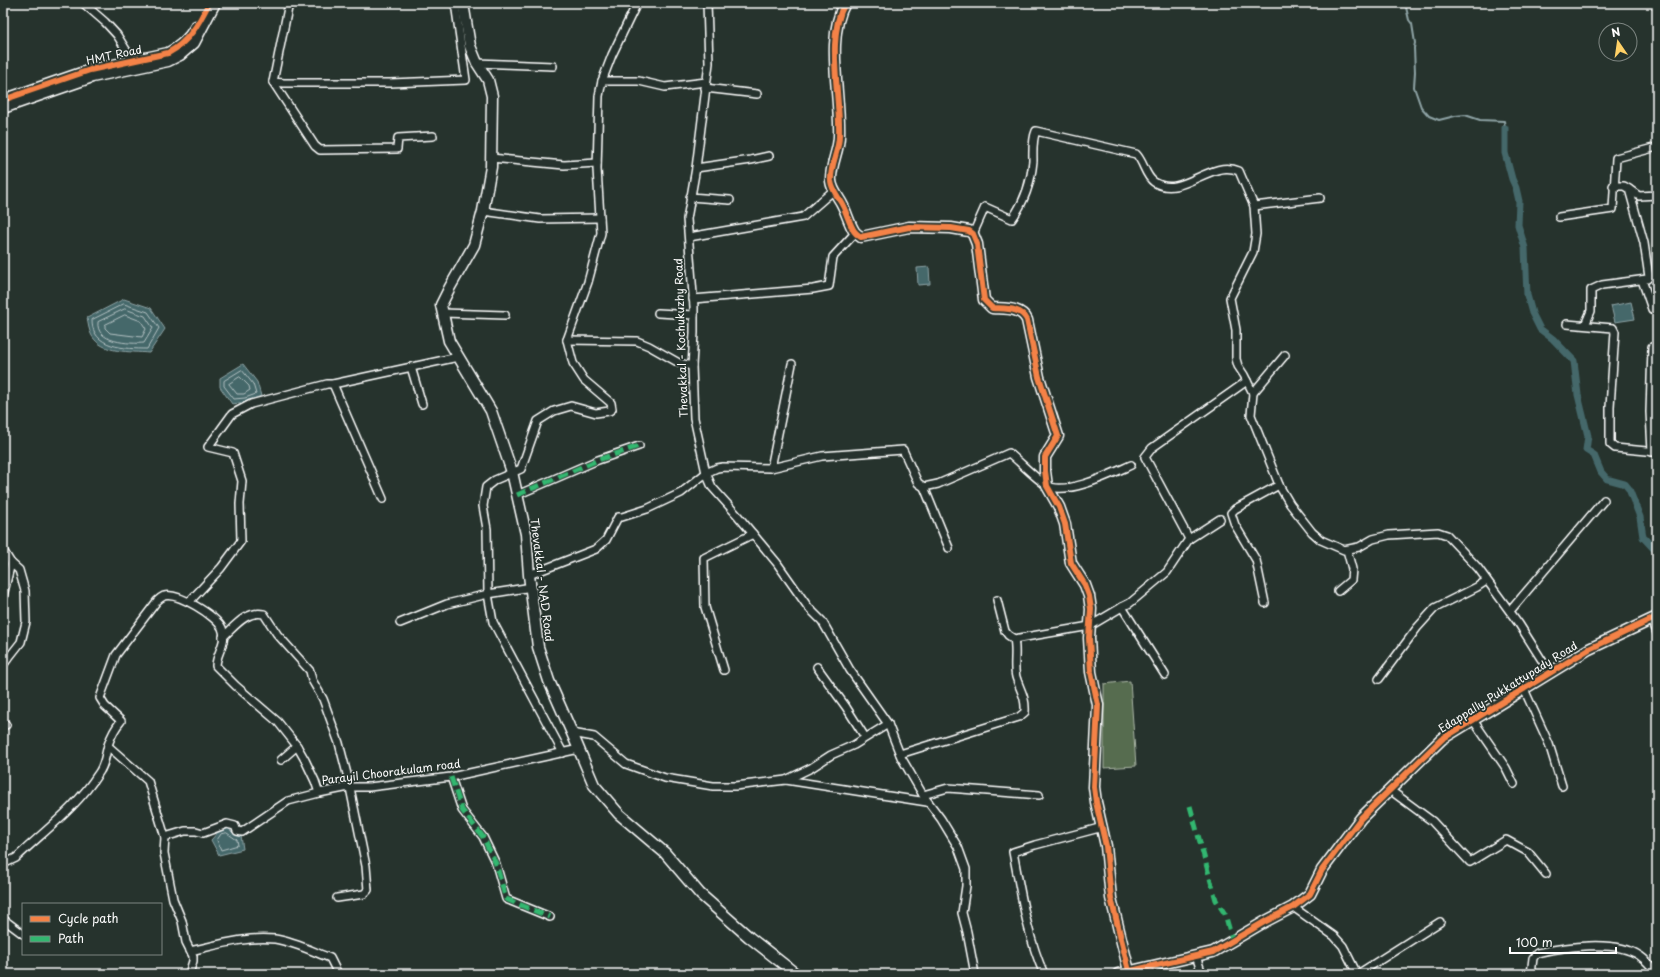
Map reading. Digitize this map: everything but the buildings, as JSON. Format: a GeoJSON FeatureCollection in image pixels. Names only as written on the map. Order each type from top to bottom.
{"type":"FeatureCollection","features":[{"type":"Feature","properties":{"kind":"main road","name":"HMT Road"},"geometry":{"type":"LineString","coordinates":[[3,100],[90,70],[133,61],[188,45],[193,32],[209,3]]}},
{"type":"Feature","properties":{"kind":"main road","name":"HMT Road"},"geometry":{"type":"LineString","coordinates":[[3,108],[92,77],[168,60],[180,55],[204,26],[215,3]]}},
{"type":"Feature","properties":{"kind":"main road","name":"Thevakkal - NAD Road"},"geometry":{"type":"LineString","coordinates":[[463,3],[470,46],[477,63],[488,80],[492,96],[491,167],[483,211],[474,245],[441,305],[449,341],[492,410],[512,472],[526,534],[529,575],[532,587],[538,647],[548,681],[594,786],[619,814],[665,853],[700,894],[749,937],[796,974]]}},
{"type":"Feature","properties":{"kind":"main road"},"geometry":{"type":"LineString","coordinates":[[845,3],[839,19],[834,42],[840,113],[840,137],[833,161],[832,177],[834,190],[843,205],[855,233],[861,237],[909,227],[924,227],[963,229],[973,234],[979,253],[984,300],[992,308],[1013,309],[1022,313],[1027,320],[1039,377],[1058,436],[1044,457],[1047,486],[1059,507],[1065,524],[1071,563],[1085,585],[1089,596],[1091,672],[1098,705],[1094,787],[1096,802],[1103,827],[1110,875],[1111,898],[1129,971]]}},
{"type":"Feature","properties":{"kind":"main road","name":"Edappally-Pukkattupady Road"},"geometry":{"type":"LineString","coordinates":[[1118,974],[1213,952],[1233,942],[1266,920],[1293,907],[1310,894],[1322,870],[1361,818],[1442,739],[1589,649],[1655,618]]}},
{"type":"Feature","properties":{"kind":"street"},"geometry":{"type":"LineString","coordinates":[[83,3],[118,35],[133,61]]}},
{"type":"Feature","properties":{"kind":"street"},"geometry":{"type":"LineString","coordinates":[[289,3],[273,82],[315,146],[320,150],[397,149],[398,138],[433,136]]}},
{"type":"Feature","properties":{"kind":"street"},"geometry":{"type":"LineString","coordinates":[[273,82],[390,83],[466,80],[455,3]]}},
{"type":"Feature","properties":{"kind":"street"},"geometry":{"type":"LineString","coordinates":[[563,752],[493,622],[488,594],[487,529],[483,506],[484,491],[486,487],[496,480],[521,469],[538,421],[554,411],[571,406],[596,413],[609,411],[612,409],[611,403],[584,380],[572,363],[567,340],[588,282],[600,233],[597,163],[599,96],[602,81],[612,55],[637,3]]}},
{"type":"Feature","properties":{"kind":"street","name":"Thevakkal - Kochukuzhy Road"},"geometry":{"type":"LineString","coordinates":[[707,3],[709,63],[705,85],[696,168],[687,219],[694,315],[692,366],[694,418],[706,473],[712,487],[777,563],[808,607],[822,621],[850,670],[888,724],[900,754],[922,795],[941,819],[958,847],[966,869],[966,886],[962,913],[975,974]]}},
{"type":"Feature","properties":{"kind":"street"},"geometry":{"type":"LineString","coordinates":[[477,63],[554,66]]}},
{"type":"Feature","properties":{"kind":"street"},"geometry":{"type":"LineString","coordinates":[[602,81],[639,81],[665,87],[705,85],[757,94]]}},
{"type":"Feature","properties":{"kind":"street"},"geometry":{"type":"LineString","coordinates":[[973,234],[984,207],[1012,219],[1020,208],[1025,198],[1032,174],[1033,145],[1036,131],[1136,154],[1141,159],[1148,176],[1160,185],[1178,185],[1213,171],[1234,169],[1239,171],[1254,206],[1256,234],[1253,252],[1230,298],[1236,330],[1236,359],[1238,366],[1253,393],[1251,415],[1279,485],[1290,504],[1312,532],[1327,543],[1347,550],[1359,547],[1373,538],[1389,535],[1438,532],[1448,535],[1478,568],[1486,581],[1520,624],[1550,673]]}},
{"type":"Feature","properties":{"kind":"street"},"geometry":{"type":"LineString","coordinates":[[1559,217],[1613,209],[1613,186],[1616,158],[1657,147]]}},
{"type":"Feature","properties":{"kind":"street"},"geometry":{"type":"LineString","coordinates":[[696,168],[768,156]]}},
{"type":"Feature","properties":{"kind":"street"},"geometry":{"type":"LineString","coordinates":[[491,158],[564,165],[597,163]]}},
{"type":"Feature","properties":{"kind":"street"},"geometry":{"type":"LineString","coordinates":[[1613,186],[1624,186],[1639,196],[1657,196]]}},
{"type":"Feature","properties":{"kind":"street"},"geometry":{"type":"LineString","coordinates":[[689,237],[803,216],[834,190]]}},
{"type":"Feature","properties":{"kind":"street"},"geometry":{"type":"LineString","coordinates":[[1630,190],[1644,243],[1646,278],[1652,309],[1657,308]]}},
{"type":"Feature","properties":{"kind":"street"},"geometry":{"type":"LineString","coordinates":[[690,197],[730,200]]}},
{"type":"Feature","properties":{"kind":"street"},"geometry":{"type":"LineString","coordinates":[[1254,206],[1320,198]]}},
{"type":"Feature","properties":{"kind":"street"},"geometry":{"type":"LineString","coordinates":[[483,211],[540,220],[600,218]]}},
{"type":"Feature","properties":{"kind":"street"},"geometry":{"type":"LineString","coordinates":[[693,299],[812,289],[828,286],[833,257],[855,233]]}},
{"type":"Feature","properties":{"kind":"street"},"geometry":{"type":"LineString","coordinates":[[1585,325],[1591,311],[1591,290],[1602,284],[1657,275]]}},
{"type":"Feature","properties":{"kind":"street"},"geometry":{"type":"LineString","coordinates":[[443,313],[505,315]]}},
{"type":"Feature","properties":{"kind":"street"},"geometry":{"type":"LineString","coordinates":[[658,314],[694,315]]}},
{"type":"Feature","properties":{"kind":"street"},"geometry":{"type":"LineString","coordinates":[[1567,324],[1613,328],[1615,332],[1610,407],[1610,444],[1615,448],[1654,452],[1650,412],[1652,347]]}},
{"type":"Feature","properties":{"kind":"street"},"geometry":{"type":"LineString","coordinates":[[567,340],[637,342],[649,346],[679,363],[692,366]]}},
{"type":"Feature","properties":{"kind":"street"},"geometry":{"type":"LineString","coordinates":[[1253,393],[1285,355]]}},
{"type":"Feature","properties":{"kind":"street"},"geometry":{"type":"LineString","coordinates":[[190,602],[221,568],[241,541],[240,504],[242,481],[233,452],[208,447],[232,414],[251,404],[327,384],[333,384],[458,357]]}},
{"type":"Feature","properties":{"kind":"street"},"geometry":{"type":"LineString","coordinates":[[771,468],[792,364]]}},
{"type":"Feature","properties":{"kind":"street"},"geometry":{"type":"LineString","coordinates":[[411,367],[422,404]]}},
{"type":"Feature","properties":{"kind":"street"},"geometry":{"type":"LineString","coordinates":[[1189,539],[1145,457],[1152,448],[1247,381]]}},
{"type":"Feature","properties":{"kind":"street"},"geometry":{"type":"LineString","coordinates":[[333,384],[383,499]]}},
{"type":"Feature","properties":{"kind":"street"},"geometry":{"type":"LineString","coordinates":[[517,494],[598,460],[639,446]]}},
{"type":"Feature","properties":{"kind":"street"},"geometry":{"type":"LineString","coordinates":[[529,575],[596,548],[606,540],[618,517],[647,509],[680,493],[706,473],[724,467],[771,468],[822,456],[902,450],[918,483],[924,487],[949,548]]}},
{"type":"Feature","properties":{"kind":"street"},"geometry":{"type":"LineString","coordinates":[[924,487],[938,484],[1009,453],[1047,486],[1063,488],[1093,482],[1131,465]]}},
{"type":"Feature","properties":{"kind":"street"},"geometry":{"type":"LineString","coordinates":[[1265,603],[1256,560],[1235,525],[1231,513],[1235,509],[1279,485]]}},
{"type":"Feature","properties":{"kind":"street"},"geometry":{"type":"LineString","coordinates":[[1510,611],[1604,500]]}},
{"type":"Feature","properties":{"kind":"street"},"geometry":{"type":"LineString","coordinates":[[1014,639],[1090,626],[1130,603],[1167,572],[1189,539],[1220,519]]}},
{"type":"Feature","properties":{"kind":"street"},"geometry":{"type":"LineString","coordinates":[[724,670],[705,607],[704,558],[753,534]]}},
{"type":"Feature","properties":{"kind":"street"},"geometry":{"type":"LineString","coordinates":[[3,550],[11,563],[19,570],[25,591],[26,622],[21,642],[3,665]]}},
{"type":"Feature","properties":{"kind":"street"},"geometry":{"type":"LineString","coordinates":[[1338,590],[1351,580],[1352,569],[1347,550]]}},
{"type":"Feature","properties":{"kind":"street"},"geometry":{"type":"LineString","coordinates":[[3,596],[11,563]]}},
{"type":"Feature","properties":{"kind":"street"},"geometry":{"type":"LineString","coordinates":[[1378,679],[1417,628],[1435,608],[1486,581]]}},
{"type":"Feature","properties":{"kind":"street"},"geometry":{"type":"LineString","coordinates":[[400,623],[447,604],[488,594],[532,587]]}},
{"type":"Feature","properties":{"kind":"street"},"geometry":{"type":"LineString","coordinates":[[3,864],[16,858],[82,797],[99,773],[106,760],[108,746],[114,730],[121,720],[104,706],[100,698],[116,655],[156,601],[165,596],[174,596],[190,602],[201,608],[222,627],[223,637]]}},
{"type":"Feature","properties":{"kind":"street"},"geometry":{"type":"LineString","coordinates":[[900,754],[1019,717],[1025,712],[1023,692],[1016,677],[1015,660],[1017,648],[1014,639],[1005,631],[997,600]]}},
{"type":"Feature","properties":{"kind":"street"},"geometry":{"type":"LineString","coordinates":[[1122,607],[1165,675]]}},
{"type":"Feature","properties":{"kind":"street"},"geometry":{"type":"LineString","coordinates":[[223,637],[245,617],[256,613],[264,614],[277,634],[310,671],[312,680],[323,699],[339,743],[366,866],[368,890],[364,894],[337,898]]}},
{"type":"Feature","properties":{"kind":"street"},"geometry":{"type":"LineString","coordinates":[[1655,618],[1657,633]]}},
{"type":"Feature","properties":{"kind":"street","name":"Parayil Choorakulam road"},"geometry":{"type":"LineString","coordinates":[[223,637],[222,647],[216,658],[216,666],[236,686],[278,722],[297,746],[312,772],[319,794]]}},
{"type":"Feature","properties":{"kind":"street"},"geometry":{"type":"LineString","coordinates":[[817,668],[846,707],[865,737]]}},
{"type":"Feature","properties":{"kind":"street"},"geometry":{"type":"LineString","coordinates":[[1524,689],[1549,744],[1562,786]]}},
{"type":"Feature","properties":{"kind":"street"},"geometry":{"type":"LineString","coordinates":[[1473,720],[1506,768],[1514,784]]}},
{"type":"Feature","properties":{"kind":"street"},"geometry":{"type":"LineString","coordinates":[[786,780],[811,768],[831,755],[854,745],[888,724]]}},
{"type":"Feature","properties":{"kind":"street"},"geometry":{"type":"LineString","coordinates":[[572,733],[594,737],[626,764],[665,778],[713,786],[735,786],[786,780],[927,802]]}},
{"type":"Feature","properties":{"kind":"street"},"geometry":{"type":"LineString","coordinates":[[108,746],[148,782],[165,837],[164,853],[171,888],[182,921],[186,942],[193,961],[189,974]]}},
{"type":"Feature","properties":{"kind":"street"},"geometry":{"type":"LineString","coordinates":[[281,760],[297,746]]}},
{"type":"Feature","properties":{"kind":"street","name":"Parayil Choorakulam road"},"geometry":{"type":"LineString","coordinates":[[165,837],[185,831],[196,831],[203,833],[227,824],[235,826],[237,831],[242,832],[288,801],[349,787],[369,787],[451,777],[579,749]]}},
{"type":"Feature","properties":{"kind":"street"},"geometry":{"type":"LineString","coordinates":[[451,777],[462,810],[483,837],[496,864],[506,899],[550,917]]}},
{"type":"Feature","properties":{"kind":"street"},"geometry":{"type":"LineString","coordinates":[[922,795],[948,788],[1039,795]]}},
{"type":"Feature","properties":{"kind":"street"},"geometry":{"type":"LineString","coordinates":[[1390,790],[1432,820],[1470,862],[1506,840],[1528,852],[1546,874]]}},
{"type":"Feature","properties":{"kind":"street"},"geometry":{"type":"LineString","coordinates":[[1044,974],[1028,926],[1013,852],[1103,827]]}},
{"type":"Feature","properties":{"kind":"street"},"geometry":{"type":"LineString","coordinates":[[1293,907],[1334,936],[1343,946],[1358,974],[1440,922]]}},
{"type":"Feature","properties":{"kind":"street"},"geometry":{"type":"LineString","coordinates":[[3,920],[22,933]]}},
{"type":"Feature","properties":{"kind":"street"},"geometry":{"type":"LineString","coordinates":[[190,951],[238,941],[274,939],[290,942],[330,958],[338,974]]}},
{"type":"Feature","properties":{"kind":"street"},"geometry":{"type":"LineString","coordinates":[[1531,974],[1533,958],[1537,953],[1554,949],[1589,946],[1626,949],[1639,955],[1657,973]]}},
{"type":"Feature","properties":{"kind":"street"},"geometry":{"type":"LineString","coordinates":[[1196,956],[1202,974]]}},
{"type":"Feature","properties":{"kind":"green space"},"geometry":{"type":"Polygon","coordinates":[[[1130,681],[1136,766],[1104,768],[1104,684],[1130,681]]]}},
{"type":"Feature","properties":{"kind":"water"},"geometry":{"type":"Polygon","coordinates":[[[929,267],[930,284],[918,285],[917,268],[929,267]]]}},
{"type":"Feature","properties":{"kind":"water"},"geometry":{"type":"Polygon","coordinates":[[[124,299],[151,308],[165,329],[149,353],[110,349],[97,342],[91,334],[87,318],[124,299]]]}},
{"type":"Feature","properties":{"kind":"water"},"geometry":{"type":"Polygon","coordinates":[[[1631,302],[1635,319],[1615,322],[1611,306],[1631,302]]]}},
{"type":"Feature","properties":{"kind":"water"},"geometry":{"type":"Polygon","coordinates":[[[243,364],[257,382],[261,396],[246,402],[232,404],[220,387],[220,378],[243,364]]]}},
{"type":"Feature","properties":{"kind":"water"},"geometry":{"type":"Polygon","coordinates":[[[228,828],[234,834],[241,836],[243,849],[219,855],[211,840],[219,831],[228,828]]]}},
{"type":"Feature","properties":{"kind":"waterway"},"geometry":{"type":"LineString","coordinates":[[1405,3],[1409,20],[1412,24],[1415,43],[1414,87],[1421,107],[1429,116],[1439,120],[1465,115],[1480,120],[1504,121],[1505,128]]}},
{"type":"Feature","properties":{"kind":"waterway"},"geometry":{"type":"LineString","coordinates":[[1505,128],[1505,153],[1519,201],[1518,225],[1525,248],[1527,295],[1532,313],[1540,329],[1553,339],[1574,361],[1578,395],[1588,436],[1586,450],[1594,455],[1601,472],[1607,479],[1625,484],[1629,489],[1640,517],[1643,537],[1657,552]]}},
{"type":"Feature","properties":{"kind":"marked path"},"geometry":{"type":"LineString","coordinates":[[517,495],[598,460],[639,446]]}},
{"type":"Feature","properties":{"kind":"marked path"},"geometry":{"type":"LineString","coordinates":[[451,777],[462,810],[483,837],[496,864],[506,899],[550,917]]}},
{"type":"Feature","properties":{"kind":"marked path"},"geometry":{"type":"LineString","coordinates":[[1190,806],[1216,900],[1225,914],[1233,942]]}},
{"type":"Feature","properties":{"kind":"cycle path"},"geometry":{"type":"LineString","coordinates":[[3,100],[90,70],[168,53],[188,38],[209,3]]}},
{"type":"Feature","properties":{"kind":"cycle path"},"geometry":{"type":"LineString","coordinates":[[845,3],[839,17],[836,33],[835,68],[839,142],[832,169],[831,181],[854,231],[861,237],[909,227],[951,228],[969,231],[973,234],[977,244],[984,300],[992,308],[1017,311],[1027,320],[1039,377],[1058,436],[1045,457],[1047,486],[1059,507],[1065,524],[1071,563],[1085,585],[1089,596],[1091,609],[1089,638],[1091,672],[1098,705],[1094,787],[1106,846],[1111,898],[1129,971]]}},
{"type":"Feature","properties":{"kind":"cycle path"},"geometry":{"type":"LineString","coordinates":[[1118,974],[1213,952],[1293,907],[1310,894],[1322,870],[1361,818],[1442,739],[1589,649],[1657,617]]}}]}
